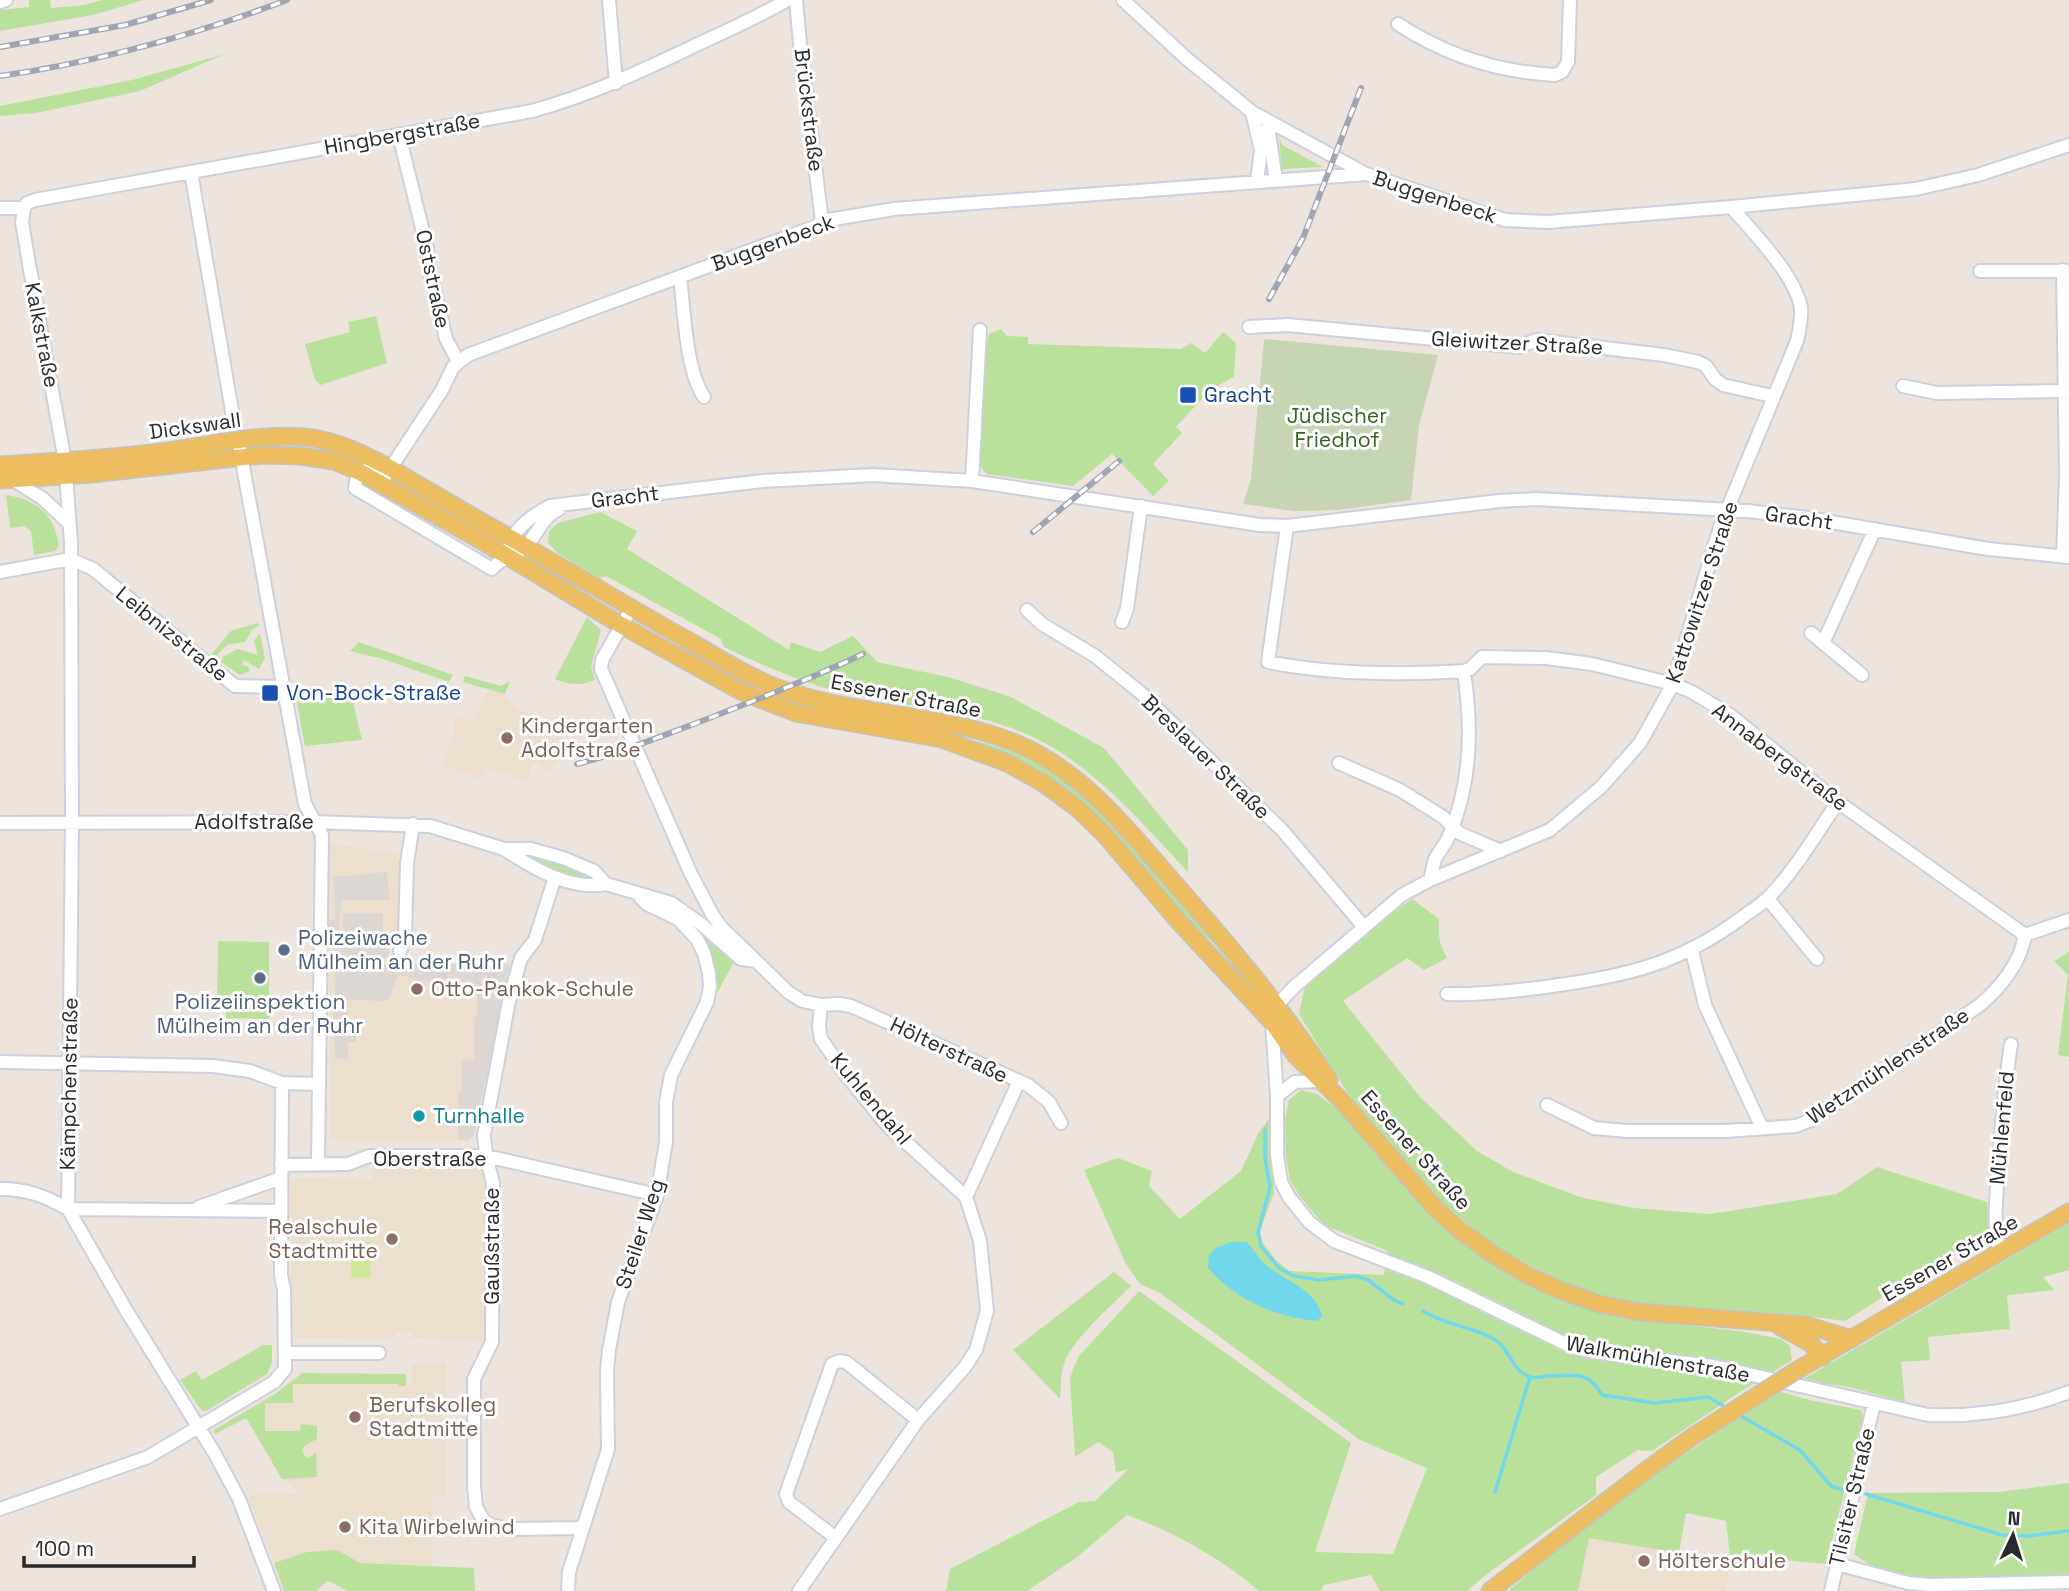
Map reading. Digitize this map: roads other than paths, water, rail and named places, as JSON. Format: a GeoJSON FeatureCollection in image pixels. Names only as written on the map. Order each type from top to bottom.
{"type":"FeatureCollection","features":[{"type":"Feature","properties":{"kind":"main road","name":"Dickswall"},"geometry":{"type":"LineString","coordinates":[[6,480],[65,468],[240,449],[288,437],[318,439],[356,450],[390,468]]}},
{"type":"Feature","properties":{"kind":"main road","name":"Dickswall"},"geometry":{"type":"LineString","coordinates":[[240,449],[309,456],[334,461],[358,471]]}},
{"type":"Feature","properties":{"kind":"main road","name":"Dickswall"},"geometry":{"type":"LineString","coordinates":[[0,465],[65,468]]}},
{"type":"Feature","properties":{"kind":"main road","name":"Essener Straße"},"geometry":{"type":"LineString","coordinates":[[390,468],[730,664],[785,690],[823,702],[974,729],[1038,753],[1095,796],[1121,821],[1276,1006],[1311,1052],[1341,1100]]}},
{"type":"Feature","properties":{"kind":"main road","name":"Essener Straße"},"geometry":{"type":"LineString","coordinates":[[358,471],[731,687],[816,718],[942,739],[1007,763],[1043,783],[1077,808],[1105,835],[1180,923],[1272,1022],[1296,1056],[1341,1100],[1436,1209],[1462,1232],[1525,1274],[1559,1290],[1600,1304],[1639,1312],[1807,1325],[1852,1339]]}},
{"type":"Feature","properties":{"kind":"main road","name":"Essener Straße"},"geometry":{"type":"LineString","coordinates":[[1490,1591],[1692,1437],[1794,1372],[2069,1212]]}},
{"type":"Feature","properties":{"kind":"main road","name":"Essener Straße"},"geometry":{"type":"LineString","coordinates":[[1774,1323],[1810,1343],[1823,1357]]}},
{"type":"Feature","properties":{"kind":"street"},"geometry":{"type":"LineString","coordinates":[[609,0],[616,83]]}},
{"type":"Feature","properties":{"kind":"street","name":"Hingbergstraße"},"geometry":{"type":"LineString","coordinates":[[0,208],[24,208],[27,203],[35,200],[532,111],[572,100],[616,83],[787,0]]}},
{"type":"Feature","properties":{"kind":"street","name":"Brückstraße"},"geometry":{"type":"LineString","coordinates":[[796,0],[822,221]]}},
{"type":"Feature","properties":{"kind":"street"},"geometry":{"type":"LineString","coordinates":[[1123,0],[1187,59],[1252,112],[1366,174]]}},
{"type":"Feature","properties":{"kind":"street"},"geometry":{"type":"LineString","coordinates":[[1398,24],[1420,39],[1465,58],[1508,70],[1555,75],[1562,72],[1568,62],[1570,0]]}},
{"type":"Feature","properties":{"kind":"street"},"geometry":{"type":"LineString","coordinates":[[1252,112],[1261,150],[1257,181]]}},
{"type":"Feature","properties":{"kind":"street"},"geometry":{"type":"LineString","coordinates":[[1267,120],[1276,180]]}},
{"type":"Feature","properties":{"kind":"street","name":"Oststraße"},"geometry":{"type":"LineString","coordinates":[[399,135],[428,248],[429,268],[446,339],[458,361]]}},
{"type":"Feature","properties":{"kind":"street","name":"Buggenbeck"},"geometry":{"type":"LineString","coordinates":[[458,361],[479,350],[817,226],[822,221],[894,209],[1366,174],[1492,217],[1526,222],[1731,207],[1916,189],[1978,175],[2069,145]]}},
{"type":"Feature","properties":{"kind":"street"},"geometry":{"type":"LineString","coordinates":[[191,172],[233,417]]}},
{"type":"Feature","properties":{"kind":"street","name":"Kattowitzer Straße"},"geometry":{"type":"LineString","coordinates":[[1276,1006],[1299,982],[1402,895],[1430,880],[1549,830],[1601,787],[1640,743],[1673,684],[1720,527],[1797,341],[1801,324],[1801,307],[1796,291],[1767,249],[1731,207]]}},
{"type":"Feature","properties":{"kind":"street","name":"Kalkstraße"},"geometry":{"type":"LineString","coordinates":[[24,208],[22,222],[65,468]]}},
{"type":"Feature","properties":{"kind":"street"},"geometry":{"type":"LineString","coordinates":[[1980,271],[2066,271],[2066,556]]}},
{"type":"Feature","properties":{"kind":"street"},"geometry":{"type":"LineString","coordinates":[[680,277],[692,367],[696,386],[705,397]]}},
{"type":"Feature","properties":{"kind":"street","name":"Gleiwitzer Straße"},"geometry":{"type":"LineString","coordinates":[[1249,327],[1288,325],[1519,346],[1536,340],[1664,355],[1706,366],[1723,385],[1772,396]]}},
{"type":"Feature","properties":{"kind":"street"},"geometry":{"type":"LineString","coordinates":[[972,481],[980,330]]}},
{"type":"Feature","properties":{"kind":"street"},"geometry":{"type":"LineString","coordinates":[[380,484],[428,413],[458,361]]}},
{"type":"Feature","properties":{"kind":"street"},"geometry":{"type":"LineString","coordinates":[[1903,386],[1937,393],[2067,391]]}},
{"type":"Feature","properties":{"kind":"street"},"geometry":{"type":"LineString","coordinates":[[240,449],[304,804],[322,835],[318,1164]]}},
{"type":"Feature","properties":{"kind":"street","name":"Kämpchenstraße"},"geometry":{"type":"LineString","coordinates":[[65,468],[70,559],[72,823],[68,1209]]}},
{"type":"Feature","properties":{"kind":"street"},"geometry":{"type":"LineString","coordinates":[[390,468],[358,471],[355,488],[492,569],[508,556]]}},
{"type":"Feature","properties":{"kind":"street","name":"Gracht"},"geometry":{"type":"LineString","coordinates":[[508,556],[535,513],[550,506],[764,481],[873,475],[972,481],[1261,525],[1287,526],[1499,500],[1536,499],[1727,509],[1808,518],[1988,549],[2066,556]]}},
{"type":"Feature","properties":{"kind":"street"},"geometry":{"type":"LineString","coordinates":[[6,480],[42,498],[69,523]]}},
{"type":"Feature","properties":{"kind":"street"},"geometry":{"type":"LineString","coordinates":[[1122,622],[1127,609],[1141,506]]}},
{"type":"Feature","properties":{"kind":"street","name":"Annabergstraße"},"geometry":{"type":"LineString","coordinates":[[1287,526],[1268,662],[1371,674],[1464,671],[1470,669],[1482,657],[1546,658],[1592,664],[1673,684],[1730,715],[1838,802],[2025,935]]}},
{"type":"Feature","properties":{"kind":"street"},"geometry":{"type":"LineString","coordinates":[[1823,643],[1875,529]]}},
{"type":"Feature","properties":{"kind":"street"},"geometry":{"type":"LineString","coordinates":[[0,572],[70,559]]}},
{"type":"Feature","properties":{"kind":"street","name":"Leibnizstraße"},"geometry":{"type":"LineString","coordinates":[[70,559],[93,569],[235,686],[281,687]]}},
{"type":"Feature","properties":{"kind":"street"},"geometry":{"type":"LineString","coordinates":[[631,608],[602,660],[601,669],[704,900],[721,927],[788,992],[802,1001],[821,1005]]}},
{"type":"Feature","properties":{"kind":"street","name":"Breslauer Straße"},"geometry":{"type":"LineString","coordinates":[[1027,610],[1042,624],[1095,656],[1141,693],[1282,830],[1364,927]]}},
{"type":"Feature","properties":{"kind":"street"},"geometry":{"type":"LineString","coordinates":[[1811,634],[1862,675]]}},
{"type":"Feature","properties":{"kind":"street"},"geometry":{"type":"LineString","coordinates":[[1430,880],[1436,858],[1449,836],[1460,804],[1469,758],[1470,718],[1464,671]]}},
{"type":"Feature","properties":{"kind":"street"},"geometry":{"type":"LineString","coordinates":[[1339,763],[1400,790],[1452,825],[1459,833],[1501,851]]}},
{"type":"Feature","properties":{"kind":"street"},"geometry":{"type":"LineString","coordinates":[[1447,995],[1478,995],[1603,979],[1692,951],[1768,899],[1838,802]]}},
{"type":"Feature","properties":{"kind":"street","name":"Adolfstraße"},"geometry":{"type":"LineString","coordinates":[[0,823],[313,822],[430,826],[503,849],[526,864],[555,877],[587,885],[607,884],[671,902],[741,959],[756,961]]}},
{"type":"Feature","properties":{"kind":"street"},"geometry":{"type":"LineString","coordinates":[[400,951],[405,935],[407,863],[413,824]]}},
{"type":"Feature","properties":{"kind":"street","name":"Adolfstraße"},"geometry":{"type":"LineString","coordinates":[[503,849],[531,849],[562,858],[594,871],[607,884]]}},
{"type":"Feature","properties":{"kind":"street","name":"Gaußstraße"},"geometry":{"type":"LineString","coordinates":[[555,877],[535,940],[521,958],[509,1002],[484,1135],[493,1183],[492,1342],[474,1379],[474,1486],[476,1507],[484,1521],[493,1526],[511,1529],[582,1528]]}},
{"type":"Feature","properties":{"kind":"street","name":"Steiler Weg"},"geometry":{"type":"LineString","coordinates":[[582,1528],[608,1449],[607,1371],[618,1302],[657,1195],[666,1142],[666,1102],[671,1075],[707,1002],[709,973],[697,939],[678,919],[647,904],[637,894]]}},
{"type":"Feature","properties":{"kind":"street"},"geometry":{"type":"LineString","coordinates":[[1768,899],[1817,959]]}},
{"type":"Feature","properties":{"kind":"street"},"geometry":{"type":"LineString","coordinates":[[2025,935],[2069,920]]}},
{"type":"Feature","properties":{"kind":"street","name":"Wetzmühlenstraße"},"geometry":{"type":"LineString","coordinates":[[1547,1105],[1594,1128],[1627,1131],[1727,1131],[1796,1126],[1811,1120],[1992,995],[2018,960],[2025,935]]}},
{"type":"Feature","properties":{"kind":"street"},"geometry":{"type":"LineString","coordinates":[[1692,951],[1705,1005],[1762,1128]]}},
{"type":"Feature","properties":{"kind":"street","name":"Hölterstraße"},"geometry":{"type":"LineString","coordinates":[[821,1005],[851,1006],[1040,1092],[1061,1123]]}},
{"type":"Feature","properties":{"kind":"street","name":"Kuhlendahl"},"geometry":{"type":"LineString","coordinates":[[799,1591],[918,1420],[965,1367],[976,1350],[987,1311],[980,1241],[966,1197],[886,1124],[847,1076],[821,1039],[821,1005]]}},
{"type":"Feature","properties":{"kind":"street"},"geometry":{"type":"LineString","coordinates":[[1272,1022],[1276,1006]]}},
{"type":"Feature","properties":{"kind":"street","name":"Walkmühlenstraße"},"geometry":{"type":"LineString","coordinates":[[1272,1022],[1278,1096],[1277,1155],[1282,1182],[1289,1197],[1309,1222],[1334,1241],[1429,1278],[1572,1348],[1713,1366],[1928,1415],[1956,1416],[2007,1409],[2069,1392]]}},
{"type":"Feature","properties":{"kind":"street","name":"Mühlenfeld"},"geometry":{"type":"LineString","coordinates":[[2000,1253],[1996,1205],[2005,1082],[2011,1044]]}},
{"type":"Feature","properties":{"kind":"street"},"geometry":{"type":"LineString","coordinates":[[0,1062],[213,1066],[250,1071],[282,1083],[319,1084]]}},
{"type":"Feature","properties":{"kind":"street"},"geometry":{"type":"LineString","coordinates":[[1278,1096],[1295,1082],[1321,1081]]}},
{"type":"Feature","properties":{"kind":"street"},"geometry":{"type":"LineString","coordinates":[[966,1197],[1019,1082]]}},
{"type":"Feature","properties":{"kind":"street"},"geometry":{"type":"LineString","coordinates":[[0,1509],[148,1457],[274,1382],[285,1369],[284,1290],[281,1275],[282,1083]]}},
{"type":"Feature","properties":{"kind":"street","name":"Oberstraße"},"geometry":{"type":"LineString","coordinates":[[192,1209],[281,1171],[318,1164],[348,1164],[369,1156],[486,1157],[657,1195]]}},
{"type":"Feature","properties":{"kind":"street"},"geometry":{"type":"LineString","coordinates":[[0,1189],[22,1189],[42,1195],[68,1209],[281,1211]]}},
{"type":"Feature","properties":{"kind":"street"},"geometry":{"type":"LineString","coordinates":[[68,1209],[126,1310],[199,1425],[239,1499],[274,1591]]}},
{"type":"Feature","properties":{"kind":"street"},"geometry":{"type":"LineString","coordinates":[[285,1353],[379,1353]]}},
{"type":"Feature","properties":{"kind":"street"},"geometry":{"type":"LineString","coordinates":[[836,1538],[786,1499],[832,1364],[846,1362],[918,1420]]}},
{"type":"Feature","properties":{"kind":"street","name":"Tilsiter Straße"},"geometry":{"type":"LineString","coordinates":[[1831,1591],[1874,1404]]}},
{"type":"Feature","properties":{"kind":"street"},"geometry":{"type":"LineString","coordinates":[[568,1591],[569,1572],[582,1528]]}},
{"type":"Feature","properties":{"kind":"street"},"geometry":{"type":"LineString","coordinates":[[1837,1564],[1919,1584],[2069,1582]]}},
{"type":"Feature","properties":{"kind":"water"},"geometry":{"type":"Polygon","coordinates":[[[1231,1242],[1246,1242],[1264,1263],[1313,1298],[1322,1316],[1317,1321],[1286,1316],[1257,1305],[1231,1289],[1208,1268],[1209,1255],[1216,1248],[1231,1242]]]}},
{"type":"Feature","properties":{"kind":"waterway"},"geometry":{"type":"LineString","coordinates":[[1265,1130],[1265,1159],[1270,1187],[1258,1233],[1261,1246],[1280,1269],[1294,1276],[1319,1280],[1356,1276],[1368,1280],[1403,1304]]}},
{"type":"Feature","properties":{"kind":"waterway"},"geometry":{"type":"LineString","coordinates":[[1423,1311],[1498,1342],[1515,1366],[1530,1377],[1579,1376],[1591,1381],[1602,1395],[1655,1403],[1708,1397],[1727,1408]]}},
{"type":"Feature","properties":{"kind":"waterway"},"geometry":{"type":"LineString","coordinates":[[1495,1492],[1530,1377]]}},
{"type":"Feature","properties":{"kind":"waterway"},"geometry":{"type":"LineString","coordinates":[[1736,1413],[1800,1450],[1831,1486],[1844,1490]]}},
{"type":"Feature","properties":{"kind":"waterway"},"geometry":{"type":"LineString","coordinates":[[1866,1494],[2002,1535],[2028,1536],[2069,1531]]}},
{"type":"Feature","properties":{"kind":"railway"},"geometry":{"type":"LineString","coordinates":[[0,47],[125,25],[211,0]]}},
{"type":"Feature","properties":{"kind":"railway"},"geometry":{"type":"LineString","coordinates":[[0,76],[145,46],[217,25],[287,0]]}},
{"type":"Feature","properties":{"kind":"railway"},"geometry":{"type":"LineString","coordinates":[[1269,299],[1303,238],[1361,88]]}},
{"type":"Feature","properties":{"kind":"railway"},"geometry":{"type":"LineString","coordinates":[[1033,532],[1119,461]]}},
{"type":"Feature","properties":{"kind":"railway"},"geometry":{"type":"LineString","coordinates":[[577,764],[622,751],[694,724],[863,654]]}},
{"type":"Feature","properties":{"kind":"place","name":"Gracht"},"geometry":{"type":"Point","coordinates":[1188,395]}},
{"type":"Feature","properties":{"kind":"place","name":"Von-Bock-Straße"},"geometry":{"type":"Point","coordinates":[270,693]}},
{"type":"Feature","properties":{"kind":"place","name":"Kindergarten Adolfstraße"},"geometry":{"type":"Point","coordinates":[507,738]}},
{"type":"Feature","properties":{"kind":"place","name":"Polizeiwache Mülheim an der Ruhr"},"geometry":{"type":"Point","coordinates":[284,950]}},
{"type":"Feature","properties":{"kind":"place","name":"Polizeiinspektion Mülheim an der Ruhr"},"geometry":{"type":"Point","coordinates":[260,978]}},
{"type":"Feature","properties":{"kind":"place","name":"Otto-Pankok-Schule"},"geometry":{"type":"Point","coordinates":[417,989]}},
{"type":"Feature","properties":{"kind":"place","name":"Turnhalle"},"geometry":{"type":"Point","coordinates":[419,1116]}},
{"type":"Feature","properties":{"kind":"place","name":"Realschule Stadtmitte"},"geometry":{"type":"Point","coordinates":[392,1239]}},
{"type":"Feature","properties":{"kind":"place","name":"Berufskolleg Stadtmitte"},"geometry":{"type":"Point","coordinates":[355,1417]}},
{"type":"Feature","properties":{"kind":"place","name":"Kita Wirbelwind"},"geometry":{"type":"Point","coordinates":[345,1527]}},
{"type":"Feature","properties":{"kind":"place","name":"Hölterschule"},"geometry":{"type":"Point","coordinates":[1644,1561]}},
{"type":"Feature","properties":{"kind":"park label","name":"Jüdischer Friedhof"},"geometry":{"type":"Point","coordinates":[1337,428]}}]}
